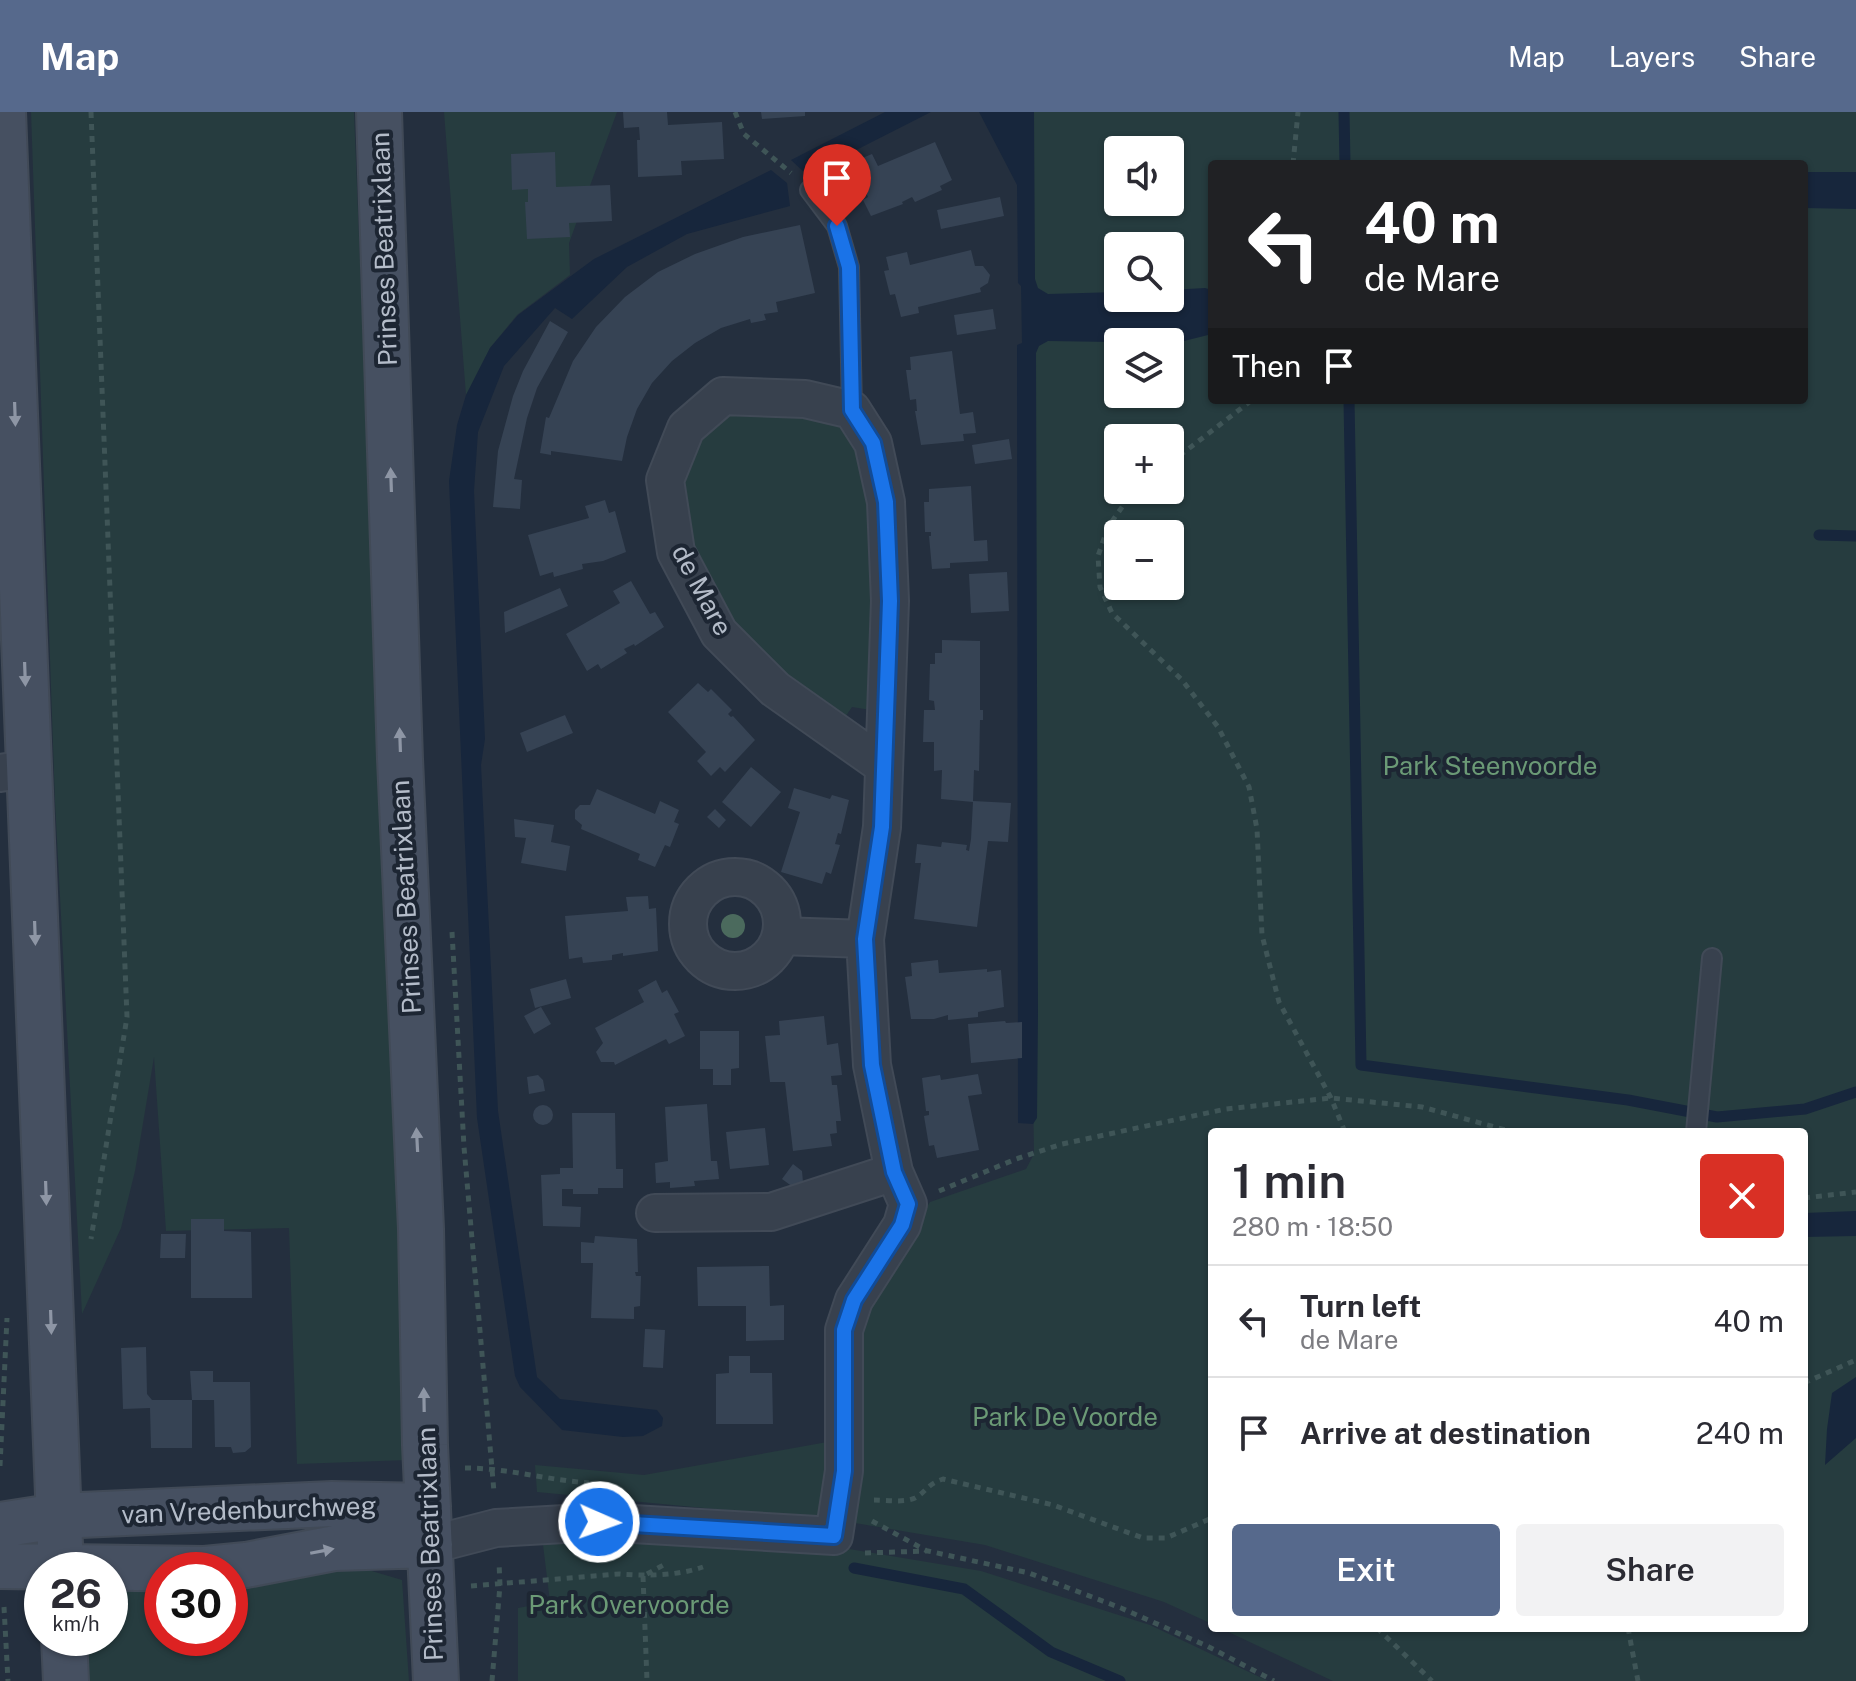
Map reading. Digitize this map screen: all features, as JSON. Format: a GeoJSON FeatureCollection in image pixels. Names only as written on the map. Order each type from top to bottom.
{"type":"FeatureCollection","features":[{"type":"Feature","properties":{"kind":"main road"},"geometry":{"type":"LineString","coordinates":[[3,112],[14,771],[60,1552]]}},
{"type":"Feature","properties":{"kind":"main road","name":"Prinses Beatrixlaan"},"geometry":{"type":"LineString","coordinates":[[379,112],[400,759],[421,1229],[436,1681]]}},
{"type":"Feature","properties":{"kind":"main road","name":"van Vredenburchweg"},"geometry":{"type":"LineString","coordinates":[[0,1525],[58,1516],[332,1504],[429,1525]]}},
{"type":"Feature","properties":{"kind":"main road","name":"van Vredenburchweg"},"geometry":{"type":"LineString","coordinates":[[128,1569],[205,1569],[246,1565],[429,1525]]}},
{"type":"Feature","properties":{"kind":"main road","name":"van Vredenburchweg"},"geometry":{"type":"LineString","coordinates":[[2,1582],[24,1577]]}},
{"type":"Feature","properties":{"kind":"main road"},"geometry":{"type":"LineString","coordinates":[[65,1656],[66,1681]]}},
{"type":"Feature","properties":{"kind":"street","name":"de Mare"},"geometry":{"type":"LineString","coordinates":[[852,410],[805,399],[723,396],[686,428],[665,480],[676,552],[719,633],[775,689],[884,766]]}},
{"type":"Feature","properties":{"kind":"street"},"geometry":{"type":"LineString","coordinates":[[852,410],[873,443],[886,502],[890,601],[882,827],[865,939],[872,1065],[901,1188],[902,1225],[854,1300],[844,1330],[844,1471],[856,1500]]}},
{"type":"Feature","properties":{"kind":"street"},"geometry":{"type":"LineString","coordinates":[[781,936],[865,939]]}},
{"type":"Feature","properties":{"kind":"street"},"geometry":{"type":"LineString","coordinates":[[655,1213],[771,1212],[901,1188]]}},
{"type":"Feature","properties":{"kind":"street","name":"van Vredenburchweg"},"geometry":{"type":"LineString","coordinates":[[429,1525],[496,1528],[599,1522],[834,1536],[856,1500]]}},
{"type":"Feature","properties":{"kind":"lane"},"geometry":{"type":"LineString","coordinates":[[810,190],[837,226],[849,267],[852,410]]}},
{"type":"Feature","properties":{"kind":"lane"},"geometry":{"type":"LineString","coordinates":[[1697,1128],[1712,958]]}},
{"type":"Feature","properties":{"kind":"path"},"geometry":{"type":"LineString","coordinates":[[90,1248],[127,1017],[91,112]]}},
{"type":"Feature","properties":{"kind":"path"},"geometry":{"type":"LineString","coordinates":[[735,112],[744,134],[774,157]]}},
{"type":"Feature","properties":{"kind":"path"},"geometry":{"type":"LineString","coordinates":[[1293,160],[1298,112]]}},
{"type":"Feature","properties":{"kind":"path"},"geometry":{"type":"LineString","coordinates":[[1184,452],[1247,404]]}},
{"type":"Feature","properties":{"kind":"path"},"geometry":{"type":"LineString","coordinates":[[1124,504],[1108,527],[1098,556],[1100,587],[1112,613],[1182,680],[1218,727],[1249,787],[1257,829],[1262,935],[1279,1002],[1331,1098],[1343,1128]]}},
{"type":"Feature","properties":{"kind":"path"},"geometry":{"type":"LineString","coordinates":[[901,1188],[1062,1144],[1226,1109],[1331,1098],[1422,1107],[1498,1128]]}},
{"type":"Feature","properties":{"kind":"path"},"geometry":{"type":"LineString","coordinates":[[1808,1198],[1856,1192]]}},
{"type":"Feature","properties":{"kind":"path"},"geometry":{"type":"LineString","coordinates":[[1808,1381],[1856,1360]]}},
{"type":"Feature","properties":{"kind":"path"},"geometry":{"type":"LineString","coordinates":[[856,1500],[911,1500],[929,1484],[943,1479],[1053,1505],[1143,1538],[1166,1538],[1208,1520]]}},
{"type":"Feature","properties":{"kind":"path"},"geometry":{"type":"LineString","coordinates":[[856,1500],[888,1532],[928,1551],[1029,1573],[1121,1608],[1207,1646],[1274,1681]]}},
{"type":"Feature","properties":{"kind":"path"},"geometry":{"type":"LineString","coordinates":[[492,1681],[500,1585],[619,1574],[643,1576],[649,1681]]}},
{"type":"Feature","properties":{"kind":"path"},"geometry":{"type":"LineString","coordinates":[[2,1582],[8,1681]]}},
{"type":"Feature","properties":{"kind":"path"},"geometry":{"type":"LineString","coordinates":[[1381,1632],[1432,1681]]}},
{"type":"Feature","properties":{"kind":"path"},"geometry":{"type":"LineString","coordinates":[[1629,1632],[1638,1681]]}},
{"type":"Feature","properties":{"kind":"green space"},"geometry":{"type":"Polygon","coordinates":[[[31,112],[354,112],[408,1460],[297,1464],[289,1228],[166,1231],[154,1057],[135,1171],[121,1228],[82,1314],[55,802],[31,112]]]}},
{"type":"Feature","properties":{"kind":"green space"},"geometry":{"type":"Polygon","coordinates":[[[444,112],[617,112],[569,243],[570,275],[517,315],[490,348],[466,395],[444,112]]]}},
{"type":"Feature","properties":{"kind":"green space","name":"Park Steenvoorde"},"geometry":{"type":"Polygon","coordinates":[[[1019,112],[1856,112],[1856,1681],[1333,1681],[1229,1632],[1808,1632],[1808,1128],[1208,1128],[1208,1622],[1164,1602],[985,1545],[849,1522],[537,1492],[535,1465],[644,1475],[855,1437],[862,1305],[930,1202],[1026,1169],[1034,1154],[1019,112]]]}},
{"type":"Feature","properties":{"kind":"green space"},"geometry":{"type":"Polygon","coordinates":[[[733,411],[823,416],[852,436],[864,457],[875,554],[871,710],[852,707],[837,729],[700,588],[681,489],[697,433],[733,411]]]}},
{"type":"Feature","properties":{"kind":"green space","name":"Park Overvoorde"},"geometry":{"type":"Polygon","coordinates":[[[540,1520],[831,1546],[981,1571],[1150,1625],[1268,1681],[518,1681],[518,1608],[550,1602],[540,1520]]]}},
{"type":"Feature","properties":{"kind":"green space"},"geometry":{"type":"Polygon","coordinates":[[[365,1569],[402,1580],[409,1681],[89,1681],[88,1656],[128,1656],[128,1576],[144,1575],[144,1656],[248,1656],[248,1572],[365,1569]]]}},
{"type":"Feature","properties":{"kind":"water"},"geometry":{"type":"Polygon","coordinates":[[[885,112],[931,112],[807,175],[791,160],[885,112]]]}},
{"type":"Feature","properties":{"kind":"water"},"geometry":{"type":"Polygon","coordinates":[[[979,112],[1034,112],[1035,279],[1038,288],[1048,294],[1104,292],[1104,312],[1184,312],[1184,289],[1208,289],[1208,335],[1184,341],[1184,328],[1104,328],[1104,342],[1048,341],[1039,346],[1036,353],[1038,1014],[1037,1118],[1033,1124],[1018,1123],[1017,345],[1022,343],[1021,286],[1018,283],[1017,185],[979,112]]]}},
{"type":"Feature","properties":{"kind":"water"},"geometry":{"type":"Polygon","coordinates":[[[771,170],[787,183],[790,206],[687,234],[627,267],[572,319],[555,308],[504,366],[478,432],[474,491],[485,739],[481,765],[498,1111],[537,1377],[560,1399],[657,1410],[663,1418],[662,1426],[643,1436],[623,1437],[562,1430],[520,1387],[515,1376],[477,1118],[449,481],[457,425],[466,395],[490,348],[518,315],[594,259],[771,170]]]}},
{"type":"Feature","properties":{"kind":"water"},"geometry":{"type":"Polygon","coordinates":[[[1808,172],[1856,172],[1856,209],[1808,208],[1808,172]]]}},
{"type":"Feature","properties":{"kind":"water"},"geometry":{"type":"Polygon","coordinates":[[[1856,1211],[1856,1236],[1808,1237],[1808,1213],[1856,1211]]]}},
{"type":"Feature","properties":{"kind":"water"},"geometry":{"type":"Polygon","coordinates":[[[1856,1377],[1856,1438],[1825,1465],[1832,1393],[1856,1377]]]}},
{"type":"Feature","properties":{"kind":"building"},"geometry":{"type":"Polygon","coordinates":[[[623,112],[667,112],[668,125],[722,122],[724,159],[681,161],[682,175],[638,177],[639,127],[624,128],[623,112]]]}},
{"type":"Feature","properties":{"kind":"building"},"geometry":{"type":"Polygon","coordinates":[[[761,112],[805,112],[805,116],[762,119],[761,112]]]}},
{"type":"Feature","properties":{"kind":"building"},"geometry":{"type":"Polygon","coordinates":[[[935,142],[952,180],[940,186],[942,190],[915,202],[912,197],[903,204],[871,216],[863,200],[868,197],[853,162],[872,154],[878,166],[935,142]]]}},
{"type":"Feature","properties":{"kind":"building"},"geometry":{"type":"Polygon","coordinates":[[[555,152],[556,187],[610,185],[612,221],[569,223],[570,237],[527,239],[525,202],[528,202],[528,189],[512,190],[511,154],[555,152]]]}},
{"type":"Feature","properties":{"kind":"building"},"geometry":{"type":"Polygon","coordinates":[[[1000,197],[1004,216],[941,229],[937,210],[1000,197]]]}},
{"type":"Feature","properties":{"kind":"building"},"geometry":{"type":"Polygon","coordinates":[[[800,225],[815,293],[776,302],[778,312],[764,314],[766,320],[751,323],[750,319],[721,328],[672,361],[652,383],[637,409],[622,461],[551,451],[551,455],[540,453],[546,417],[549,418],[573,361],[596,327],[625,297],[658,272],[695,254],[743,237],[800,225]]]}},
{"type":"Feature","properties":{"kind":"building"},"geometry":{"type":"Polygon","coordinates":[[[971,250],[975,266],[983,266],[990,275],[988,283],[980,288],[981,292],[918,307],[919,313],[901,317],[895,294],[890,295],[884,271],[889,270],[886,257],[907,252],[910,265],[971,250]]]}},
{"type":"Feature","properties":{"kind":"building"},"geometry":{"type":"Polygon","coordinates":[[[993,309],[996,329],[957,335],[954,315],[993,309]]]}},
{"type":"Feature","properties":{"kind":"building"},"geometry":{"type":"Polygon","coordinates":[[[550,321],[568,332],[537,388],[527,418],[514,479],[522,480],[520,509],[493,507],[498,451],[513,396],[550,321]]]}},
{"type":"Feature","properties":{"kind":"building"},"geometry":{"type":"Polygon","coordinates":[[[952,351],[960,414],[973,412],[976,433],[963,434],[964,441],[921,445],[916,399],[910,400],[906,370],[911,370],[910,357],[952,351]]]}},
{"type":"Feature","properties":{"kind":"building"},"geometry":{"type":"Polygon","coordinates":[[[1009,439],[1012,459],[975,464],[972,445],[1009,439]]]}},
{"type":"Feature","properties":{"kind":"building"},"geometry":{"type":"Polygon","coordinates":[[[971,486],[974,541],[987,540],[988,561],[950,563],[950,568],[932,569],[931,532],[925,532],[924,502],[929,502],[929,489],[971,486]]]}},
{"type":"Feature","properties":{"kind":"building"},"geometry":{"type":"Polygon","coordinates":[[[605,500],[609,513],[615,511],[626,552],[603,561],[582,564],[583,569],[554,577],[553,572],[540,576],[528,535],[589,518],[585,506],[605,500]]]}},
{"type":"Feature","properties":{"kind":"building"},"geometry":{"type":"Polygon","coordinates":[[[1007,572],[1009,611],[971,613],[969,574],[1007,572]]]}},
{"type":"Feature","properties":{"kind":"building"},"geometry":{"type":"Polygon","coordinates":[[[631,581],[650,614],[655,612],[664,627],[635,646],[624,649],[627,653],[601,669],[598,664],[587,671],[566,634],[620,603],[613,591],[631,581]]]}},
{"type":"Feature","properties":{"kind":"building"},"geometry":{"type":"Polygon","coordinates":[[[560,588],[568,606],[505,633],[504,612],[560,588]]]}},
{"type":"Feature","properties":{"kind":"building"},"geometry":{"type":"Polygon","coordinates":[[[942,640],[980,641],[980,710],[983,710],[983,720],[980,720],[979,771],[974,770],[973,801],[1011,803],[1008,842],[988,841],[977,927],[914,919],[921,863],[915,863],[917,844],[941,847],[942,842],[967,845],[966,850],[969,851],[971,839],[973,802],[941,799],[942,770],[934,771],[934,742],[923,742],[924,710],[935,710],[934,701],[929,700],[930,664],[935,664],[935,653],[942,653],[942,640]]]}},
{"type":"Feature","properties":{"kind":"building"},"geometry":{"type":"Polygon","coordinates":[[[698,683],[708,692],[711,689],[732,710],[728,714],[755,740],[725,772],[720,767],[711,776],[697,761],[706,752],[668,712],[698,683]]]}},
{"type":"Feature","properties":{"kind":"building"},"geometry":{"type":"Polygon","coordinates":[[[565,715],[573,733],[527,752],[520,733],[565,715]]]}},
{"type":"Feature","properties":{"kind":"building"},"geometry":{"type":"Polygon","coordinates":[[[751,767],[781,792],[751,827],[722,802],[751,767]]]}},
{"type":"Feature","properties":{"kind":"building"},"geometry":{"type":"Polygon","coordinates":[[[794,788],[830,799],[832,795],[849,800],[841,834],[838,833],[835,844],[840,845],[831,874],[826,872],[822,884],[781,872],[800,812],[788,808],[794,788]]]}},
{"type":"Feature","properties":{"kind":"building"},"geometry":{"type":"Polygon","coordinates":[[[597,789],[655,814],[660,801],[679,810],[674,822],[679,824],[670,847],[665,845],[655,867],[638,860],[640,854],[581,829],[582,825],[575,819],[575,810],[580,805],[590,805],[597,789]]]}},
{"type":"Feature","properties":{"kind":"building"},"geometry":{"type":"Polygon","coordinates":[[[715,809],[726,820],[719,828],[707,817],[715,809]]]}},
{"type":"Feature","properties":{"kind":"building"},"geometry":{"type":"Polygon","coordinates":[[[514,819],[554,825],[551,842],[570,846],[566,871],[521,863],[526,838],[515,837],[514,819]]]}},
{"type":"Feature","properties":{"kind":"building"},"geometry":{"type":"Polygon","coordinates":[[[648,896],[649,909],[656,908],[658,951],[623,956],[623,953],[612,955],[612,960],[583,963],[582,957],[569,959],[565,916],[628,911],[626,897],[648,896]]]}},
{"type":"Feature","properties":{"kind":"building"},"geometry":{"type":"Polygon","coordinates":[[[938,960],[939,973],[1001,970],[1004,1007],[978,1012],[978,1017],[948,1020],[948,1015],[934,1019],[911,1019],[905,977],[912,976],[911,963],[938,960]]]}},
{"type":"Feature","properties":{"kind":"building"},"geometry":{"type":"Polygon","coordinates":[[[566,979],[571,998],[535,1008],[530,989],[566,979]]]}},
{"type":"Feature","properties":{"kind":"building"},"geometry":{"type":"Polygon","coordinates":[[[656,980],[662,993],[667,990],[679,1012],[674,1014],[685,1036],[669,1044],[666,1039],[615,1065],[614,1062],[601,1062],[596,1052],[603,1043],[595,1028],[644,1002],[638,990],[656,980]]]}},
{"type":"Feature","properties":{"kind":"building"},"geometry":{"type":"Polygon","coordinates":[[[541,1007],[551,1024],[534,1034],[524,1016],[541,1007]]]}},
{"type":"Feature","properties":{"kind":"building"},"geometry":{"type":"Polygon","coordinates":[[[824,1016],[827,1045],[838,1043],[842,1075],[831,1076],[832,1085],[837,1085],[841,1121],[836,1121],[837,1133],[830,1134],[832,1146],[793,1151],[785,1082],[770,1082],[765,1036],[780,1035],[779,1021],[824,1016]]]}},
{"type":"Feature","properties":{"kind":"building"},"geometry":{"type":"Polygon","coordinates":[[[1022,1022],[1022,1058],[971,1063],[968,1024],[1022,1022]]]}},
{"type":"Feature","properties":{"kind":"building"},"geometry":{"type":"Polygon","coordinates":[[[700,1031],[739,1031],[739,1068],[731,1069],[731,1085],[713,1085],[713,1069],[700,1069],[700,1031]]]}},
{"type":"Feature","properties":{"kind":"building"},"geometry":{"type":"Polygon","coordinates":[[[978,1074],[982,1094],[968,1096],[979,1150],[937,1158],[934,1145],[929,1146],[924,1116],[929,1115],[929,1111],[926,1111],[922,1078],[940,1075],[941,1080],[978,1074]]]}},
{"type":"Feature","properties":{"kind":"building"},"geometry":{"type":"Polygon","coordinates":[[[538,1075],[543,1080],[545,1091],[529,1094],[527,1077],[538,1075]]]}},
{"type":"Feature","properties":{"kind":"building"},"geometry":{"type":"Polygon","coordinates":[[[707,1104],[711,1161],[717,1161],[719,1179],[694,1181],[695,1186],[670,1188],[670,1182],[656,1183],[655,1163],[668,1161],[665,1107],[707,1104]]]}},
{"type":"Feature","properties":{"kind":"building"},"geometry":{"type":"Polygon","coordinates":[[[539,1105],[547,1105],[553,1115],[547,1125],[539,1125],[533,1119],[533,1111],[539,1105]]]}},
{"type":"Feature","properties":{"kind":"building"},"geometry":{"type":"Polygon","coordinates":[[[572,1113],[615,1113],[616,1169],[623,1169],[623,1188],[598,1188],[598,1194],[573,1194],[573,1189],[562,1189],[562,1206],[581,1207],[580,1227],[543,1226],[541,1175],[560,1174],[560,1168],[573,1168],[572,1113]]]}},
{"type":"Feature","properties":{"kind":"building"},"geometry":{"type":"Polygon","coordinates":[[[765,1128],[769,1165],[730,1169],[726,1132],[765,1128]]]}},
{"type":"Feature","properties":{"kind":"building"},"geometry":{"type":"Polygon","coordinates":[[[793,1164],[802,1171],[803,1182],[797,1190],[782,1179],[793,1164]]]}},
{"type":"Feature","properties":{"kind":"building"},"geometry":{"type":"Polygon","coordinates":[[[191,1219],[224,1219],[224,1231],[251,1232],[252,1298],[191,1298],[191,1219]]]}},
{"type":"Feature","properties":{"kind":"building"},"geometry":{"type":"Polygon","coordinates":[[[161,1234],[186,1234],[185,1258],[160,1258],[161,1234]]]}},
{"type":"Feature","properties":{"kind":"building"},"geometry":{"type":"Polygon","coordinates":[[[595,1236],[637,1239],[638,1272],[635,1272],[636,1276],[641,1276],[640,1306],[634,1307],[634,1319],[591,1318],[593,1263],[581,1263],[581,1242],[594,1243],[595,1236]]]}},
{"type":"Feature","properties":{"kind":"building"},"geometry":{"type":"Polygon","coordinates":[[[769,1266],[770,1306],[784,1305],[784,1340],[746,1341],[746,1306],[698,1306],[697,1267],[769,1266]]]}},
{"type":"Feature","properties":{"kind":"building"},"geometry":{"type":"Polygon","coordinates":[[[645,1329],[665,1330],[663,1368],[643,1367],[645,1329]]]}},
{"type":"Feature","properties":{"kind":"building"},"geometry":{"type":"Polygon","coordinates":[[[146,1347],[147,1394],[152,1400],[192,1400],[192,1448],[151,1448],[150,1408],[123,1409],[121,1348],[146,1347]]]}},
{"type":"Feature","properties":{"kind":"building"},"geometry":{"type":"Polygon","coordinates":[[[729,1356],[750,1356],[750,1373],[772,1373],[773,1424],[716,1424],[716,1374],[729,1373],[729,1356]]]}},
{"type":"Feature","properties":{"kind":"building"},"geometry":{"type":"Polygon","coordinates":[[[190,1371],[213,1371],[213,1382],[250,1382],[251,1447],[245,1452],[233,1453],[231,1447],[215,1447],[214,1400],[192,1400],[190,1371]]]}},
{"type":"Feature","properties":{"kind":"waterway"},"geometry":{"type":"LineString","coordinates":[[1344,112],[1345,160]]}},
{"type":"Feature","properties":{"kind":"waterway"},"geometry":{"type":"LineString","coordinates":[[1349,404],[1361,1065],[1628,1100],[1717,1117],[1805,1109],[1856,1092]]}},
{"type":"Feature","properties":{"kind":"waterway"},"geometry":{"type":"LineString","coordinates":[[1819,535],[1856,536]]}},
{"type":"Feature","properties":{"kind":"waterway"},"geometry":{"type":"LineString","coordinates":[[854,1568],[964,1589],[1051,1652],[1120,1681]]}},
{"type":"Feature","properties":{"kind":"route"},"geometry":{"type":"LineString","coordinates":[[599,1522],[834,1536],[844,1471],[844,1330],[854,1300],[902,1225],[908,1204],[894,1172],[872,1065],[865,939],[882,827],[890,601],[886,502],[873,443],[852,410],[849,267],[837,226]]}},
{"type":"Feature","properties":{"kind":"park label","name":"Park De Voorde"},"geometry":{"type":"Point","coordinates":[1065,1417]}}]}
